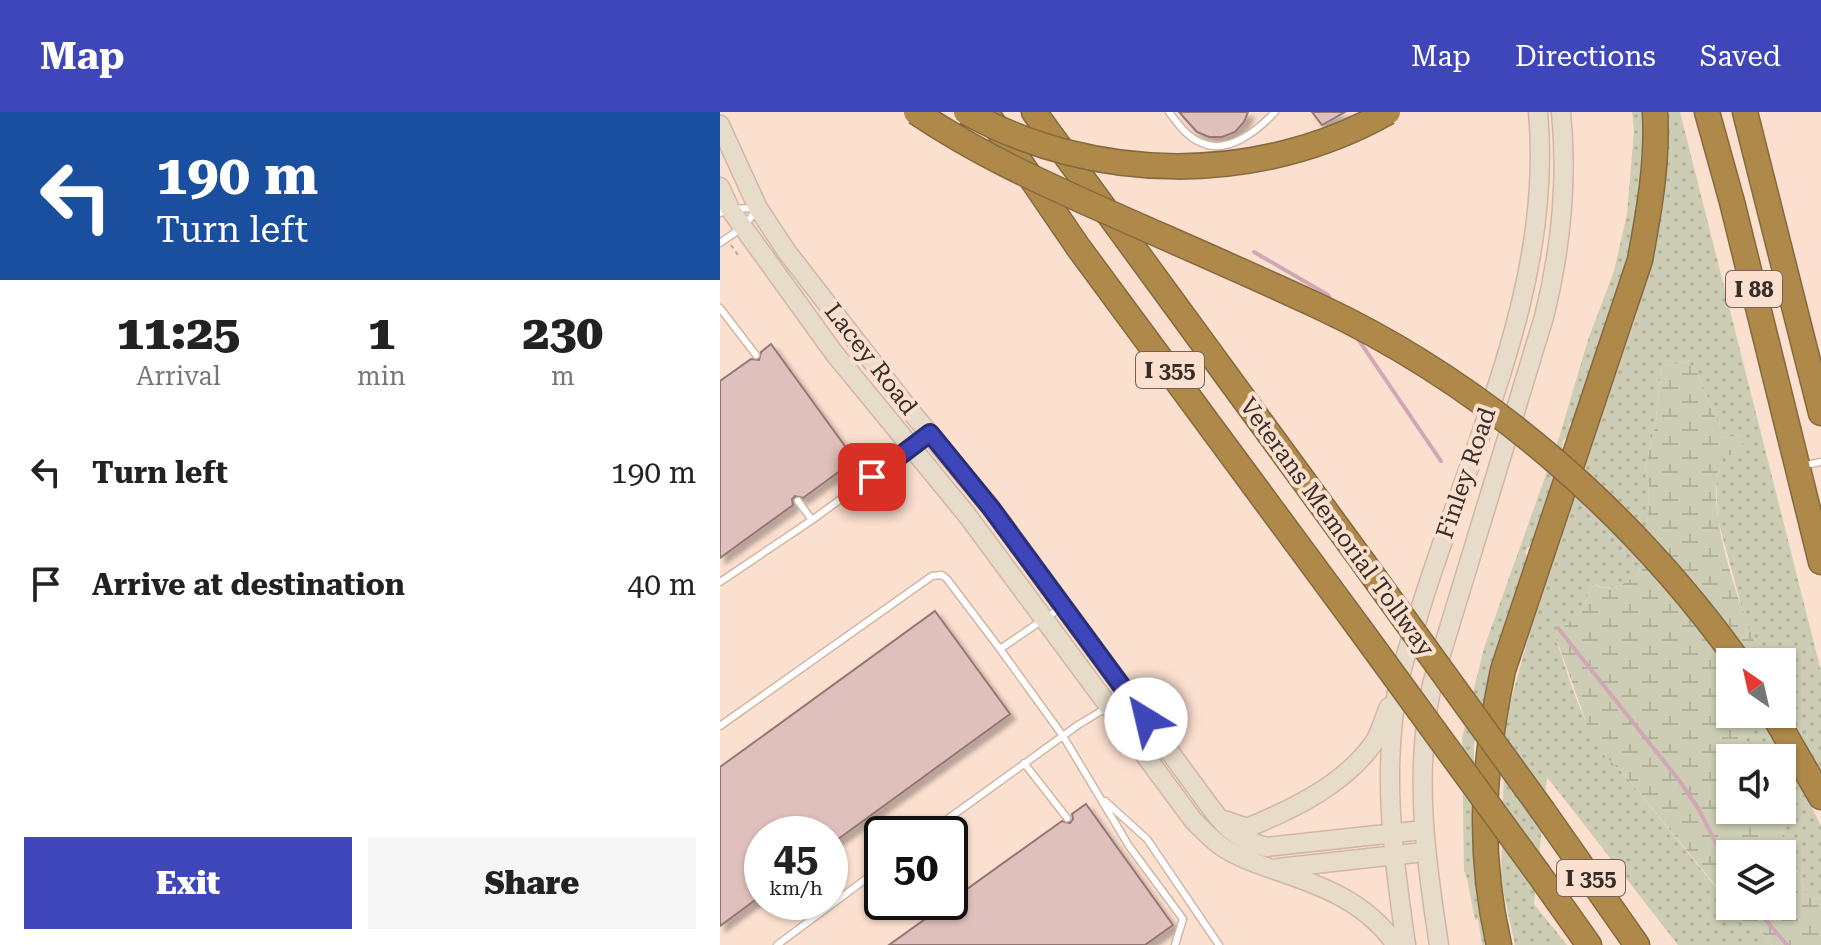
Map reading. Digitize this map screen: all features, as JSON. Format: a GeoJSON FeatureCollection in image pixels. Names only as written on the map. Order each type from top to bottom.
{"type":"FeatureCollection","features":[{"type":"Feature","properties":{"kind":"highway"},"geometry":{"type":"LineString","coordinates":[[916,112],[981,153],[1321,307],[1442,377],[1527,438],[1605,507],[1674,580],[1728,648]]}},
{"type":"Feature","properties":{"kind":"highway"},"geometry":{"type":"LineString","coordinates":[[965,112],[1009,134],[1057,150],[1144,166],[1183,167],[1225,164],[1293,151],[1349,131],[1388,112]]}},
{"type":"Feature","properties":{"kind":"highway"},"geometry":{"type":"LineString","coordinates":[[965,112],[1078,247]]}},
{"type":"Feature","properties":{"kind":"highway","name":"Veterans Memorial Tollway"},"geometry":{"type":"LineString","coordinates":[[987,112],[1078,247],[1589,945]]}},
{"type":"Feature","properties":{"kind":"highway","name":"Veterans Memorial Tollway"},"geometry":{"type":"LineString","coordinates":[[1034,112],[1572,850],[1637,945]]}},
{"type":"Feature","properties":{"kind":"highway"},"geometry":{"type":"LineString","coordinates":[[1499,945],[1485,871],[1484,816],[1493,718],[1503,670],[1640,260],[1651,201],[1655,112]]}},
{"type":"Feature","properties":{"kind":"highway","name":"I 88"},"geometry":{"type":"LineString","coordinates":[[1707,112],[1809,464],[1821,562]]}},
{"type":"Feature","properties":{"kind":"highway","name":"I 88"},"geometry":{"type":"LineString","coordinates":[[1745,112],[1821,413]]}},
{"type":"Feature","properties":{"kind":"highway"},"geometry":{"type":"LineString","coordinates":[[1781,728],[1821,797]]}},
{"type":"Feature","properties":{"kind":"highway"},"geometry":{"type":"LineString","coordinates":[[1572,850],[1654,945]]}},
{"type":"Feature","properties":{"kind":"main road","name":"Finley Road"},"geometry":{"type":"LineString","coordinates":[[1406,945],[1393,855],[1391,764],[1401,674],[1428,584],[1519,317],[1532,260],[1538,203],[1541,145],[1538,112]]}},
{"type":"Feature","properties":{"kind":"main road","name":"Finley Road"},"geometry":{"type":"LineString","coordinates":[[1439,945],[1424,852],[1423,727],[1432,684],[1557,266],[1564,205],[1561,112]]}},
{"type":"Feature","properties":{"kind":"main road","name":"Lacey Road"},"geometry":{"type":"LineString","coordinates":[[720,125],[758,208],[849,333],[991,508],[1217,816],[1241,839],[1266,847],[1393,834]]}},
{"type":"Feature","properties":{"kind":"main road","name":"Lacey Road"},"geometry":{"type":"LineString","coordinates":[[720,187],[725,211],[743,227],[834,353],[967,515],[1193,820],[1221,846],[1344,897],[1377,922],[1396,945]]}},
{"type":"Feature","properties":{"kind":"main road"},"geometry":{"type":"LineString","coordinates":[[1217,816],[1247,828],[1329,786],[1357,765],[1377,738],[1401,674]]}},
{"type":"Feature","properties":{"kind":"main road"},"geometry":{"type":"LineString","coordinates":[[1393,834],[1423,830]]}},
{"type":"Feature","properties":{"kind":"main road"},"geometry":{"type":"LineString","coordinates":[[1272,869],[1424,852]]}},
{"type":"Feature","properties":{"kind":"lane"},"geometry":{"type":"LineString","coordinates":[[1169,112],[1186,133],[1203,144],[1219,146],[1254,132],[1275,112]]}},
{"type":"Feature","properties":{"kind":"lane"},"geometry":{"type":"LineString","coordinates":[[725,211],[758,208]]}},
{"type":"Feature","properties":{"kind":"lane"},"geometry":{"type":"LineString","coordinates":[[720,243],[743,227],[758,208]]}},
{"type":"Feature","properties":{"kind":"lane"},"geometry":{"type":"LineString","coordinates":[[720,308],[756,355]]}},
{"type":"Feature","properties":{"kind":"lane"},"geometry":{"type":"LineString","coordinates":[[721,578],[812,520],[930,433]]}},
{"type":"Feature","properties":{"kind":"lane"},"geometry":{"type":"LineString","coordinates":[[798,501],[812,520]]}},
{"type":"Feature","properties":{"kind":"lane"},"geometry":{"type":"LineString","coordinates":[[720,726],[924,581],[936,575],[947,579],[1063,736],[1129,846],[1183,919],[1175,945]]}},
{"type":"Feature","properties":{"kind":"lane"},"geometry":{"type":"LineString","coordinates":[[1000,649],[1063,607]]}},
{"type":"Feature","properties":{"kind":"lane"},"geometry":{"type":"LineString","coordinates":[[952,816],[1063,736],[1129,694]]}},
{"type":"Feature","properties":{"kind":"lane"},"geometry":{"type":"LineString","coordinates":[[1024,763],[1067,818]]}},
{"type":"Feature","properties":{"kind":"lane"},"geometry":{"type":"LineString","coordinates":[[1098,793],[1147,839],[1219,945]]}},
{"type":"Feature","properties":{"kind":"lane"},"geometry":{"type":"LineString","coordinates":[[777,945],[864,880]]}},
{"type":"Feature","properties":{"kind":"green space"},"geometry":{"type":"Polygon","coordinates":[[[1632,112],[1642,112],[1642,155],[1640,198],[1630,255],[1614,311],[1575,421],[1569,424],[1571,434],[1563,440],[1562,447],[1566,450],[1533,547],[1528,547],[1525,553],[1529,558],[1488,686],[1474,744],[1473,847],[1491,945],[1482,945],[1464,871],[1462,738],[1484,648],[1559,438],[1588,340],[1614,271],[1627,214],[1634,131],[1632,112]]]}},
{"type":"Feature","properties":{"kind":"green space"},"geometry":{"type":"Polygon","coordinates":[[[1667,112],[1680,112],[1821,671],[1821,785],[1796,769],[1796,744],[1747,744],[1741,728],[1796,728],[1796,648],[1755,648],[1718,520],[1716,478],[1723,457],[1741,435],[1724,438],[1697,372],[1688,362],[1661,366],[1656,421],[1645,469],[1649,485],[1647,526],[1639,573],[1617,586],[1592,584],[1582,610],[1555,635],[1581,710],[1599,744],[1716,887],[1716,920],[1743,920],[1749,928],[1759,929],[1772,945],[1678,945],[1547,777],[1534,904],[1567,945],[1515,945],[1501,880],[1505,722],[1536,609],[1637,313],[1654,250],[1667,163],[1667,112]]]}},
{"type":"Feature","properties":{"kind":"green space"},"geometry":{"type":"Polygon","coordinates":[[[1688,362],[1697,372],[1724,438],[1741,435],[1745,450],[1723,457],[1716,481],[1716,502],[1724,548],[1757,648],[1716,648],[1716,728],[1741,728],[1747,744],[1716,744],[1716,824],[1780,824],[1786,840],[1716,840],[1716,886],[1624,774],[1603,754],[1588,727],[1555,635],[1582,610],[1592,584],[1606,588],[1617,586],[1639,573],[1647,526],[1649,485],[1645,469],[1656,421],[1661,366],[1688,362]]]}},
{"type":"Feature","properties":{"kind":"green space"},"geometry":{"type":"Polygon","coordinates":[[[1796,775],[1821,826],[1821,899],[1806,894],[1796,867],[1796,840],[1786,840],[1780,824],[1796,824],[1796,775]]]}},
{"type":"Feature","properties":{"kind":"green space"},"geometry":{"type":"Polygon","coordinates":[[[1796,867],[1806,894],[1821,899],[1821,945],[1772,945],[1759,929],[1749,929],[1742,920],[1796,920],[1796,867]]]}},
{"type":"Feature","properties":{"kind":"building"},"geometry":{"type":"Polygon","coordinates":[[[1179,112],[1248,112],[1235,132],[1222,137],[1209,137],[1197,132],[1179,112]]]}},
{"type":"Feature","properties":{"kind":"building"},"geometry":{"type":"Polygon","coordinates":[[[1312,112],[1345,112],[1322,125],[1312,112]]]}},
{"type":"Feature","properties":{"kind":"building"},"geometry":{"type":"Polygon","coordinates":[[[771,344],[855,460],[803,498],[795,496],[793,505],[720,558],[720,381],[751,359],[759,360],[761,352],[771,344]]]}},
{"type":"Feature","properties":{"kind":"building"},"geometry":{"type":"Polygon","coordinates":[[[935,611],[1010,714],[870,816],[864,816],[864,820],[848,832],[848,816],[744,816],[744,908],[720,926],[720,767],[935,611]]]}},
{"type":"Feature","properties":{"kind":"building"},"geometry":{"type":"Polygon","coordinates":[[[1086,804],[1173,925],[1145,945],[889,945],[924,920],[968,920],[968,888],[1062,821],[1070,823],[1072,814],[1086,804]]]}},
{"type":"Feature","properties":{"kind":"waterway"},"geometry":{"type":"LineString","coordinates":[[1254,252],[1328,295],[1332,302]]}},
{"type":"Feature","properties":{"kind":"waterway"},"geometry":{"type":"LineString","coordinates":[[1358,339],[1441,461]]}},
{"type":"Feature","properties":{"kind":"waterway"},"geometry":{"type":"LineString","coordinates":[[1558,628],[1678,779],[1716,843]]}},
{"type":"Feature","properties":{"kind":"waterway"},"geometry":{"type":"LineString","coordinates":[[1766,920],[1787,945]]}},
{"type":"Feature","properties":{"kind":"route"},"geometry":{"type":"LineString","coordinates":[[872,477],[930,433],[991,508],[1146,719]]}}]}
